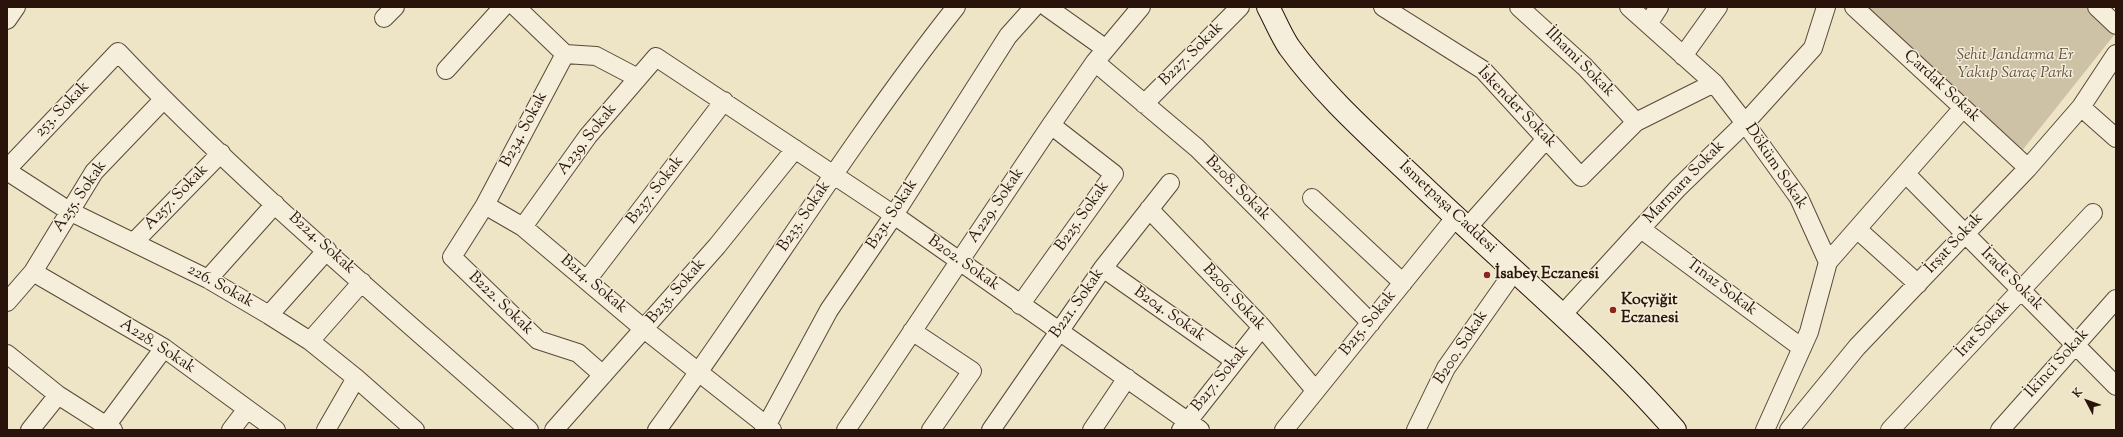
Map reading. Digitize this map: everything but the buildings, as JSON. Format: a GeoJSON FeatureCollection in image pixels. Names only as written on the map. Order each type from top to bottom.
{"type":"FeatureCollection","features":[{"type":"Feature","properties":{"kind":"main road","name":"İsmetpaşa Caddesi"},"geometry":{"type":"LineString","coordinates":[[1268,7],[1288,45],[1311,77],[1461,223],[1515,270],[1562,315],[1675,430]]}},
{"type":"Feature","properties":{"kind":"street"},"geometry":{"type":"LineString","coordinates":[[7,20],[16,7]]}},
{"type":"Feature","properties":{"kind":"street"},"geometry":{"type":"LineString","coordinates":[[446,70],[503,7]]}},
{"type":"Feature","properties":{"kind":"street"},"geometry":{"type":"LineString","coordinates":[[516,7],[565,54],[596,56],[638,78]]}},
{"type":"Feature","properties":{"kind":"street","name":"B233. Sokak"},"geometry":{"type":"LineString","coordinates":[[657,430],[699,373],[834,175],[956,7]]}},
{"type":"Feature","properties":{"kind":"street","name":"B231. Sokak"},"geometry":{"type":"LineString","coordinates":[[767,428],[829,310],[894,215],[1008,36],[1034,7]]}},
{"type":"Feature","properties":{"kind":"street","name":"B208. Sokak"},"geometry":{"type":"LineString","coordinates":[[1047,7],[1100,56],[1144,104],[1197,148],[1371,323]]}},
{"type":"Feature","properties":{"kind":"street","name":"A229. Sokak"},"geometry":{"type":"LineString","coordinates":[[846,430],[912,331],[960,263],[1051,125],[1100,56],[1141,7]]}},
{"type":"Feature","properties":{"kind":"street","name":"B227. Sokak"},"geometry":{"type":"LineString","coordinates":[[1144,104],[1240,7]]}},
{"type":"Feature","properties":{"kind":"street","name":"İskender Sokak"},"geometry":{"type":"LineString","coordinates":[[1383,7],[1483,70],[1581,177],[1636,122]]}},
{"type":"Feature","properties":{"kind":"street","name":"İlhami Sokak"},"geometry":{"type":"LineString","coordinates":[[1519,7],[1586,66],[1636,122]]}},
{"type":"Feature","properties":{"kind":"street","name":"Döküm Sokak"},"geometry":{"type":"LineString","coordinates":[[1629,7],[1714,83],[1745,122],[1798,198],[1828,262]]}},
{"type":"Feature","properties":{"kind":"street"},"geometry":{"type":"LineString","coordinates":[[1648,24],[1659,7]]}},
{"type":"Feature","properties":{"kind":"street"},"geometry":{"type":"LineString","coordinates":[[1683,56],[1718,7]]}},
{"type":"Feature","properties":{"kind":"street","name":"Marmara Sokak"},"geometry":{"type":"LineString","coordinates":[[1562,315],[1678,188],[1745,122],[1813,48],[1826,7]]}},
{"type":"Feature","properties":{"kind":"street","name":"Çardak Sokak"},"geometry":{"type":"LineString","coordinates":[[1854,7],[2028,168]]}},
{"type":"Feature","properties":{"kind":"street"},"geometry":{"type":"LineString","coordinates":[[2097,7],[2116,25]]}},
{"type":"Feature","properties":{"kind":"street","name":"B224. Sokak"},"geometry":{"type":"LineString","coordinates":[[118,52],[163,100],[275,204],[529,430]]}},
{"type":"Feature","properties":{"kind":"street","name":"253. Sokak"},"geometry":{"type":"LineString","coordinates":[[7,170],[118,52]]}},
{"type":"Feature","properties":{"kind":"street","name":"B234. Sokak"},"geometry":{"type":"LineString","coordinates":[[485,205],[565,54]]}},
{"type":"Feature","properties":{"kind":"street","name":"İrşat Sokak"},"geometry":{"type":"LineString","coordinates":[[1789,430],[1858,347],[2028,168],[2081,107],[2116,54]]}},
{"type":"Feature","properties":{"kind":"street","name":"B202. Sokak"},"geometry":{"type":"LineString","coordinates":[[656,57],[894,215],[1058,332],[1128,378],[1189,427]]}},
{"type":"Feature","properties":{"kind":"street","name":"A239. Sokak"},"geometry":{"type":"LineString","coordinates":[[523,227],[588,136],[656,57]]}},
{"type":"Feature","properties":{"kind":"street"},"geometry":{"type":"LineString","coordinates":[[1636,122],[1714,83]]}},
{"type":"Feature","properties":{"kind":"street","name":"A255. Sokak"},"geometry":{"type":"LineString","coordinates":[[7,302],[33,272],[94,172],[163,100]]}},
{"type":"Feature","properties":{"kind":"street","name":"B237. Sokak"},"geometry":{"type":"LineString","coordinates":[[587,280],[724,102]]}},
{"type":"Feature","properties":{"kind":"street"},"geometry":{"type":"LineString","coordinates":[[2081,107],[2116,138]]}},
{"type":"Feature","properties":{"kind":"street"},"geometry":{"type":"LineString","coordinates":[[1764,430],[1809,332],[1828,262],[1963,108]]}},
{"type":"Feature","properties":{"kind":"street","name":"B225. Sokak"},"geometry":{"type":"LineString","coordinates":[[1020,305],[1114,174],[1051,125]]}},
{"type":"Feature","properties":{"kind":"street","name":"B215. Sokak"},"geometry":{"type":"LineString","coordinates":[[1284,430],[1403,283],[1546,139]]}},
{"type":"Feature","properties":{"kind":"street","name":"B235. Sokak"},"geometry":{"type":"LineString","coordinates":[[554,430],[717,246],[795,149]]}},
{"type":"Feature","properties":{"kind":"street","name":"A257. Sokak"},"geometry":{"type":"LineString","coordinates":[[134,242],[221,153]]}},
{"type":"Feature","properties":{"kind":"street","name":"226. Sokak"},"geometry":{"type":"LineString","coordinates":[[7,170],[69,211],[208,279],[310,341],[356,378],[415,430]]}},
{"type":"Feature","properties":{"kind":"street","name":"İrade Sokak"},"geometry":{"type":"LineString","coordinates":[[1906,174],[2116,386]]}},
{"type":"Feature","properties":{"kind":"street","name":"B221. Sokak"},"geometry":{"type":"LineString","coordinates":[[991,430],[1103,268],[1170,183]]}},
{"type":"Feature","properties":{"kind":"street"},"geometry":{"type":"LineString","coordinates":[[1312,198],[1403,283]]}},
{"type":"Feature","properties":{"kind":"street"},"geometry":{"type":"LineString","coordinates":[[208,279],[275,204]]}},
{"type":"Feature","properties":{"kind":"street","name":"B214. Sokak"},"geometry":{"type":"LineString","coordinates":[[485,205],[523,227],[644,329],[767,428]]}},
{"type":"Feature","properties":{"kind":"street","name":"B222. Sokak"},"geometry":{"type":"LineString","coordinates":[[485,205],[452,257],[538,340],[578,353],[603,375]]}},
{"type":"Feature","properties":{"kind":"street","name":"B206. Sokak"},"geometry":{"type":"LineString","coordinates":[[1149,209],[1262,328],[1315,390]]}},
{"type":"Feature","properties":{"kind":"street","name":"İrat Sokak"},"geometry":{"type":"LineString","coordinates":[[1890,430],[2093,213]]}},
{"type":"Feature","properties":{"kind":"street","name":"Tınaz Sokak"},"geometry":{"type":"LineString","coordinates":[[1641,228],[1802,348]]}},
{"type":"Feature","properties":{"kind":"street"},"geometry":{"type":"LineString","coordinates":[[1857,229],[1918,284]]}},
{"type":"Feature","properties":{"kind":"street"},"geometry":{"type":"LineString","coordinates":[[269,315],[327,250]]}},
{"type":"Feature","properties":{"kind":"street","name":"B204. Sokak"},"geometry":{"type":"LineString","coordinates":[[1103,268],[1235,362]]}},
{"type":"Feature","properties":{"kind":"street","name":"B200. Sokak"},"geometry":{"type":"LineString","coordinates":[[1416,430],[1446,368],[1515,270]]}},
{"type":"Feature","properties":{"kind":"street","name":"A228. Sokak"},"geometry":{"type":"LineString","coordinates":[[33,272],[164,348],[276,430]]}},
{"type":"Feature","properties":{"kind":"street"},"geometry":{"type":"LineString","coordinates":[[310,341],[362,282]]}},
{"type":"Feature","properties":{"kind":"street","name":"İkinci Sokak"},"geometry":{"type":"LineString","coordinates":[[2000,430],[2116,299]]}},
{"type":"Feature","properties":{"kind":"street","name":"B217. Sokak"},"geometry":{"type":"LineString","coordinates":[[1189,427],[1235,362],[1262,328]]}},
{"type":"Feature","properties":{"kind":"street"},"geometry":{"type":"LineString","coordinates":[[912,331],[972,371],[931,430]]}},
{"type":"Feature","properties":{"kind":"street"},"geometry":{"type":"LineString","coordinates":[[7,354],[58,395],[108,428],[164,348]]}},
{"type":"Feature","properties":{"kind":"street"},"geometry":{"type":"LineString","coordinates":[[326,430],[356,378]]}},
{"type":"Feature","properties":{"kind":"street"},"geometry":{"type":"LineString","coordinates":[[1092,430],[1128,378]]}},
{"type":"Feature","properties":{"kind":"street"},"geometry":{"type":"LineString","coordinates":[[30,430],[58,395]]}},
{"type":"Feature","properties":{"kind":"street"},"geometry":{"type":"LineString","coordinates":[[231,430],[247,409]]}},
{"type":"Feature","properties":{"kind":"green space","name":"Şehit Jandarma Er Yakup Saraç Parkı"},"geometry":{"type":"Polygon","coordinates":[[[1868,7],[2086,7],[2115,34],[2021,152],[1868,7]]]}},
{"type":"Feature","properties":{"kind":"place","name":"İsabey Eczanesi"},"geometry":{"type":"Point","coordinates":[1487,275]}},
{"type":"Feature","properties":{"kind":"place","name":"Koçyiğit Eczanesi"},"geometry":{"type":"Point","coordinates":[1613,310]}}]}
